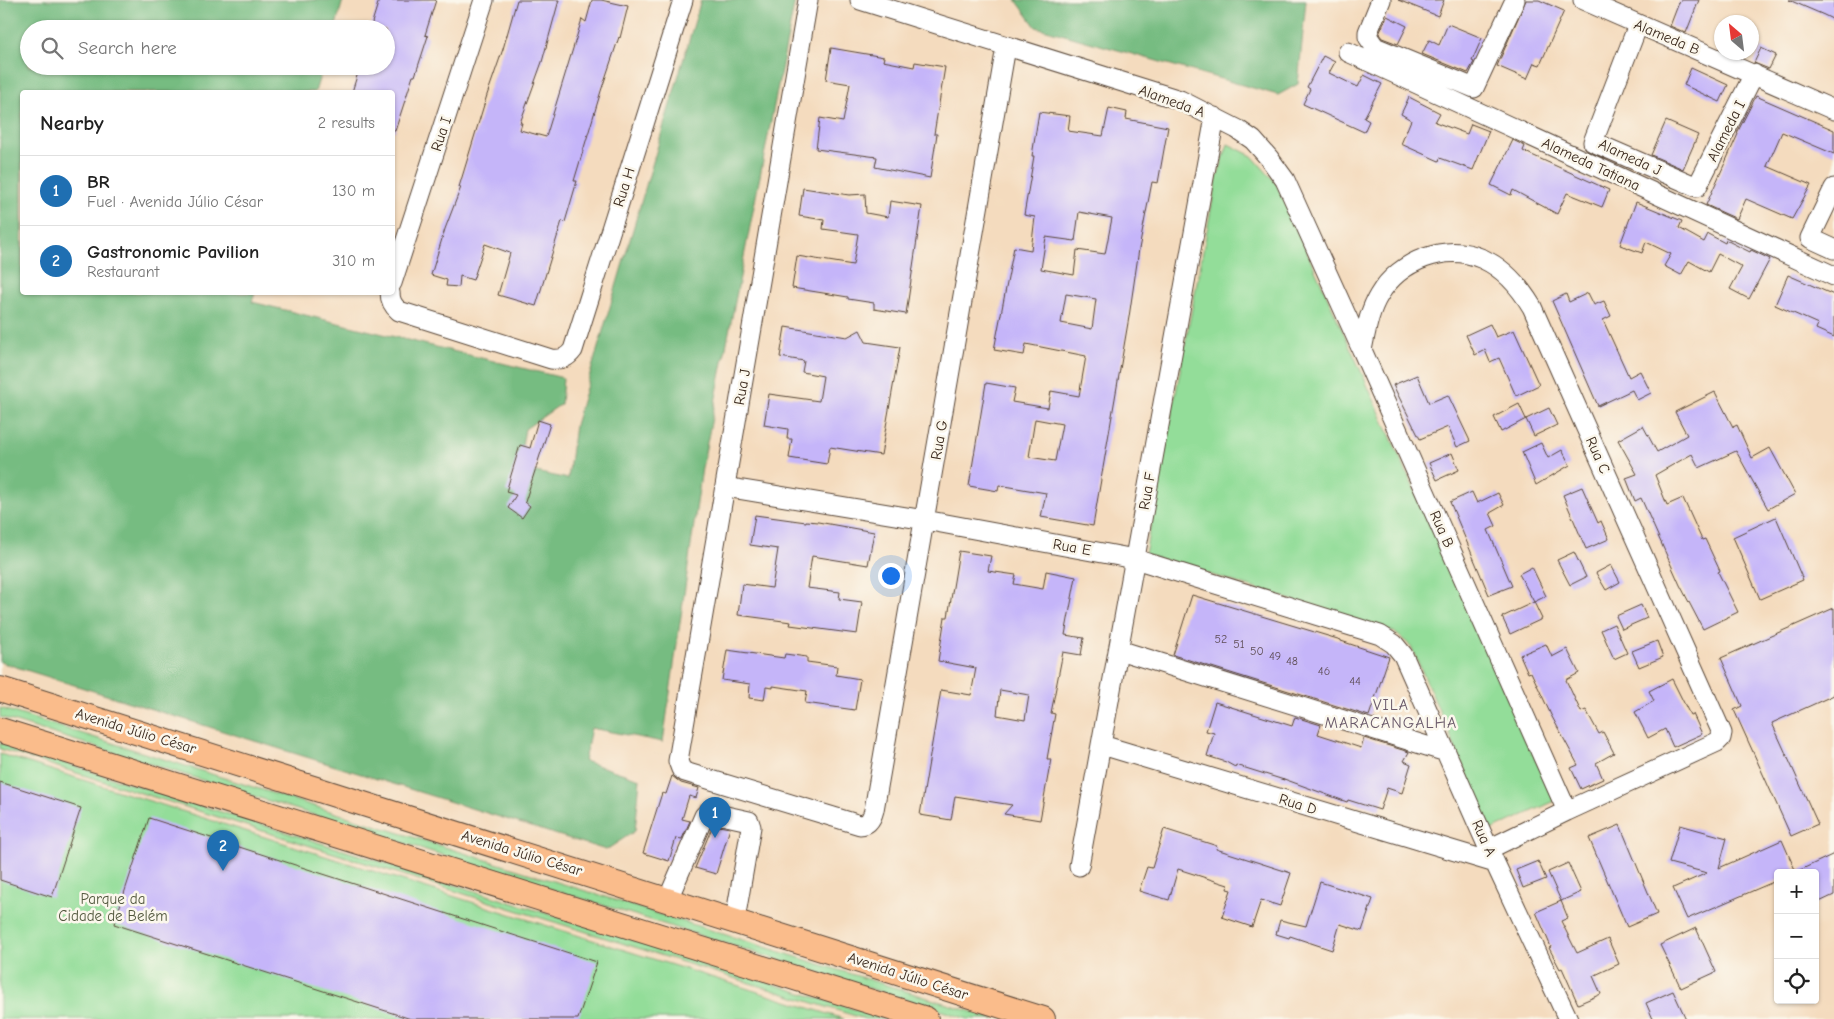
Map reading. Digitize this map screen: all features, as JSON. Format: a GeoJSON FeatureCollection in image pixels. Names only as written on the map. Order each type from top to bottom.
{"type":"FeatureCollection","features":[{"type":"Feature","properties":{"kind":"main road","name":"Avenida Júlio César"},"geometry":{"type":"LineString","coordinates":[[0,689],[1043,1019]]}},
{"type":"Feature","properties":{"kind":"main road"},"geometry":{"type":"LineString","coordinates":[[0,730],[902,1016],[926,1019]]}},
{"type":"Feature","properties":{"kind":"street","name":"Rua I"},"geometry":{"type":"LineString","coordinates":[[395,276],[484,0]]}},
{"type":"Feature","properties":{"kind":"street","name":"Rua H"},"geometry":{"type":"LineString","coordinates":[[390,295],[393,305],[400,311],[551,360],[561,360],[568,356],[573,350],[683,0]]}},
{"type":"Feature","properties":{"kind":"street","name":"Rua J"},"geometry":{"type":"LineString","coordinates":[[808,0],[678,761],[681,769],[686,772],[860,825]]}},
{"type":"Feature","properties":{"kind":"street","name":"Alameda A"},"geometry":{"type":"LineString","coordinates":[[860,0],[1180,100],[1215,117],[1253,140],[1285,180],[1362,350]]}},
{"type":"Feature","properties":{"kind":"street"},"geometry":{"type":"LineString","coordinates":[[1381,0],[1368,32],[1368,37],[1375,47],[1474,88],[1516,0]]}},
{"type":"Feature","properties":{"kind":"street","name":"Alameda B"},"geometry":{"type":"LineString","coordinates":[[1583,0],[1834,110]]}},
{"type":"Feature","properties":{"kind":"street","name":"Alameda J"},"geometry":{"type":"LineString","coordinates":[[1638,25],[1593,142],[1697,187]]}},
{"type":"Feature","properties":{"kind":"street","name":"Rua G"},"geometry":{"type":"LineString","coordinates":[[860,825],[870,821],[874,810],[1006,47]]}},
{"type":"Feature","properties":{"kind":"street","name":"Alameda Tatiana"},"geometry":{"type":"LineString","coordinates":[[1348,52],[1834,276]]}},
{"type":"Feature","properties":{"kind":"street","name":"Alameda I"},"geometry":{"type":"LineString","coordinates":[[1697,187],[1754,74]]}},
{"type":"Feature","properties":{"kind":"street","name":"Rua F"},"geometry":{"type":"LineString","coordinates":[[1079,866],[1215,117]]}},
{"type":"Feature","properties":{"kind":"street"},"geometry":{"type":"LineString","coordinates":[[1834,188],[1810,238],[1834,249]]}},
{"type":"Feature","properties":{"kind":"street","name":"Rua C"},"geometry":{"type":"LineString","coordinates":[[1362,350],[1369,318],[1378,296],[1388,281],[1401,269],[1420,260],[1439,254],[1464,254],[1482,258],[1499,268],[1524,294],[1532,307],[1720,725],[1722,733],[1721,738],[1717,742],[1567,810]]}},
{"type":"Feature","properties":{"kind":"street","name":"Rua B"},"geometry":{"type":"LineString","coordinates":[[1362,350],[1567,810]]}},
{"type":"Feature","properties":{"kind":"street","name":"Rua E"},"geometry":{"type":"LineString","coordinates":[[725,486],[925,520],[1135,559],[1380,635],[1394,644],[1403,655]]}},
{"type":"Feature","properties":{"kind":"street"},"geometry":{"type":"LineString","coordinates":[[1119,650],[1446,752]]}},
{"type":"Feature","properties":{"kind":"street","name":"Rua A"},"geometry":{"type":"LineString","coordinates":[[1403,655],[1492,856],[1568,1019]]}},
{"type":"Feature","properties":{"kind":"street","name":"Rua D"},"geometry":{"type":"LineString","coordinates":[[1102,745],[1492,856]]}},
{"type":"Feature","properties":{"kind":"street"},"geometry":{"type":"LineString","coordinates":[[1492,856],[1567,810]]}},
{"type":"Feature","properties":{"kind":"street"},"geometry":{"type":"LineString","coordinates":[[668,899],[704,816],[708,812],[749,821],[751,828],[735,920]]}},
{"type":"Feature","properties":{"kind":"green space"},"geometry":{"type":"Polygon","coordinates":[[[0,0],[343,0],[337,20],[20,20],[20,75],[320,75],[316,90],[20,90],[20,295],[254,295],[252,302],[563,378],[561,404],[525,429],[518,468],[568,479],[575,425],[701,0],[795,0],[702,468],[663,742],[591,728],[584,761],[640,779],[635,831],[606,850],[0,662],[0,0]]]}},
{"type":"Feature","properties":{"kind":"green space"},"geometry":{"type":"Polygon","coordinates":[[[1016,0],[1306,0],[1298,84],[1278,95],[1036,27],[1016,0]]]}},
{"type":"Feature","properties":{"kind":"green space"},"geometry":{"type":"Polygon","coordinates":[[[1228,144],[1252,156],[1276,183],[1555,801],[1491,830],[1411,646],[1394,632],[1145,554],[1217,178],[1228,144]]]}},
{"type":"Feature","properties":{"kind":"green space"},"geometry":{"type":"Polygon","coordinates":[[[0,708],[995,1019],[968,1019],[0,717],[0,708]]]}},
{"type":"Feature","properties":{"kind":"green space"},"geometry":{"type":"Polygon","coordinates":[[[0,743],[885,1019],[865,1019],[0,749],[0,743]]]}},
{"type":"Feature","properties":{"kind":"green space","name":"Parque da Cidade de Belém"},"geometry":{"type":"Polygon","coordinates":[[[0,754],[844,1019],[0,1019],[0,754]]]}},
{"type":"Feature","properties":{"kind":"building"},"geometry":{"type":"Polygon","coordinates":[[[379,0],[436,0],[425,35],[428,36],[395,131],[395,90],[353,90],[357,75],[395,75],[395,20],[373,20],[379,0]]]}},
{"type":"Feature","properties":{"kind":"building"},"geometry":{"type":"Polygon","coordinates":[[[517,0],[559,0],[542,62],[520,123],[522,123],[520,130],[546,137],[582,19],[586,22],[592,0],[628,6],[620,38],[601,91],[574,181],[577,181],[565,222],[562,221],[536,306],[498,295],[510,253],[485,244],[473,280],[460,276],[459,287],[446,286],[447,280],[431,275],[445,229],[461,187],[459,187],[517,0]]]}},
{"type":"Feature","properties":{"kind":"building"},"geometry":{"type":"Polygon","coordinates":[[[1398,0],[1444,0],[1438,16],[1398,0]]]}},
{"type":"Feature","properties":{"kind":"building"},"geometry":{"type":"Polygon","coordinates":[[[1526,0],[1539,0],[1564,11],[1540,65],[1534,63],[1527,79],[1497,66],[1526,0]]]}},
{"type":"Feature","properties":{"kind":"building"},"geometry":{"type":"Polygon","coordinates":[[[1680,0],[1699,0],[1686,33],[1670,26],[1680,0]]]}},
{"type":"Feature","properties":{"kind":"building"},"geometry":{"type":"Polygon","coordinates":[[[1789,0],[1834,0],[1834,20],[1824,15],[1789,0]]]}},
{"type":"Feature","properties":{"kind":"building"},"geometry":{"type":"Polygon","coordinates":[[[1387,16],[1407,26],[1398,44],[1382,38],[1379,34],[1387,16]]]}},
{"type":"Feature","properties":{"kind":"building"},"geometry":{"type":"Polygon","coordinates":[[[1448,24],[1482,38],[1468,73],[1422,54],[1429,40],[1439,45],[1448,24]]]}},
{"type":"Feature","properties":{"kind":"building"},"geometry":{"type":"Polygon","coordinates":[[[831,48],[884,57],[883,61],[914,67],[915,62],[945,67],[934,134],[937,134],[930,178],[875,167],[877,157],[816,149],[820,118],[843,122],[850,84],[826,80],[831,48]]]}},
{"type":"Feature","properties":{"kind":"building"},"geometry":{"type":"Polygon","coordinates":[[[1761,48],[1776,55],[1769,69],[1754,63],[1755,60],[1759,60],[1761,48]]]}},
{"type":"Feature","properties":{"kind":"building"},"geometry":{"type":"Polygon","coordinates":[[[1323,56],[1335,62],[1329,73],[1358,87],[1364,75],[1382,84],[1364,118],[1369,121],[1364,132],[1303,104],[1310,89],[1307,87],[1323,56]]]}},
{"type":"Feature","properties":{"kind":"building"},"geometry":{"type":"Polygon","coordinates":[[[1691,68],[1728,85],[1720,102],[1684,85],[1691,68]]]}},
{"type":"Feature","properties":{"kind":"building"},"geometry":{"type":"Polygon","coordinates":[[[1756,96],[1834,130],[1834,154],[1782,132],[1767,166],[1811,185],[1792,219],[1746,199],[1737,219],[1706,205],[1737,133],[1756,96]]]}},
{"type":"Feature","properties":{"kind":"building"},"geometry":{"type":"Polygon","coordinates":[[[1409,97],[1440,113],[1435,122],[1467,134],[1471,124],[1489,131],[1473,170],[1440,158],[1439,161],[1401,144],[1411,120],[1401,114],[1409,97]]]}},
{"type":"Feature","properties":{"kind":"building"},"geometry":{"type":"Polygon","coordinates":[[[1109,108],[1127,112],[1126,119],[1168,127],[1158,183],[1152,182],[1139,249],[1093,526],[1041,517],[1046,493],[999,485],[998,491],[969,486],[986,383],[1015,388],[1012,402],[1048,408],[1051,391],[1079,396],[1086,356],[1026,344],[1024,355],[994,350],[1014,247],[1031,250],[1035,217],[1024,215],[1039,112],[1070,116],[1068,131],[1103,136],[1109,108]],[[1079,212],[1075,241],[1046,237],[1041,269],[1074,275],[1077,250],[1105,254],[1112,218],[1079,212]],[[1066,294],[1061,323],[1092,329],[1096,299],[1066,294]],[[1035,419],[1029,457],[1055,461],[1062,424],[1035,419]]]}},
{"type":"Feature","properties":{"kind":"building"},"geometry":{"type":"Polygon","coordinates":[[[1666,121],[1698,135],[1683,169],[1651,155],[1666,121]]]}},
{"type":"Feature","properties":{"kind":"building"},"geometry":{"type":"Polygon","coordinates":[[[1513,140],[1525,146],[1523,151],[1609,190],[1602,207],[1567,193],[1557,214],[1513,190],[1511,195],[1491,185],[1513,140]]]}},
{"type":"Feature","properties":{"kind":"building"},"geometry":{"type":"Polygon","coordinates":[[[803,188],[849,195],[865,194],[866,213],[888,217],[890,201],[922,206],[906,314],[874,309],[874,303],[848,299],[848,297],[792,288],[797,256],[853,265],[858,234],[823,229],[824,220],[799,216],[803,188]]]}},
{"type":"Feature","properties":{"kind":"building"},"geometry":{"type":"Polygon","coordinates":[[[1636,202],[1682,221],[1679,228],[1704,242],[1708,234],[1725,243],[1726,240],[1750,252],[1751,250],[1770,259],[1749,299],[1730,289],[1742,267],[1718,254],[1709,272],[1689,261],[1681,275],[1664,266],[1671,254],[1646,242],[1642,253],[1620,245],[1636,202]]]}},
{"type":"Feature","properties":{"kind":"building"},"geometry":{"type":"Polygon","coordinates":[[[1788,275],[1834,295],[1834,337],[1816,329],[1818,324],[1775,305],[1788,275]]]}},
{"type":"Feature","properties":{"kind":"building"},"geometry":{"type":"Polygon","coordinates":[[[1588,293],[1594,305],[1604,301],[1611,316],[1603,320],[1629,377],[1640,371],[1651,393],[1637,400],[1632,390],[1598,406],[1552,301],[1566,294],[1569,302],[1588,293]]]}},
{"type":"Feature","properties":{"kind":"building"},"geometry":{"type":"Polygon","coordinates":[[[1490,324],[1496,337],[1514,330],[1539,385],[1516,396],[1499,358],[1490,362],[1485,350],[1475,355],[1466,335],[1490,324]]]}},
{"type":"Feature","properties":{"kind":"building"},"geometry":{"type":"Polygon","coordinates":[[[785,327],[847,337],[860,330],[866,342],[900,347],[881,455],[830,447],[827,464],[789,458],[792,439],[787,439],[788,429],[764,425],[769,394],[819,401],[823,376],[802,372],[804,361],[780,357],[785,327]]]}},
{"type":"Feature","properties":{"kind":"building"},"geometry":{"type":"Polygon","coordinates":[[[1417,375],[1429,403],[1448,395],[1470,441],[1457,447],[1448,427],[1420,439],[1393,385],[1417,375]]]}},
{"type":"Feature","properties":{"kind":"building"},"geometry":{"type":"Polygon","coordinates":[[[1715,392],[1733,427],[1737,425],[1752,458],[1770,448],[1795,494],[1768,509],[1736,451],[1699,468],[1692,454],[1655,475],[1667,505],[1683,498],[1702,540],[1705,539],[1720,571],[1718,572],[1738,612],[1703,629],[1680,585],[1641,498],[1635,501],[1626,478],[1637,474],[1618,440],[1643,426],[1657,452],[1687,435],[1675,412],[1715,392]]]}},
{"type":"Feature","properties":{"kind":"building"},"geometry":{"type":"Polygon","coordinates":[[[1519,404],[1526,419],[1501,432],[1494,417],[1519,404]]]}},
{"type":"Feature","properties":{"kind":"building"},"geometry":{"type":"Polygon","coordinates":[[[1549,408],[1557,425],[1534,436],[1526,419],[1549,408]]]}},
{"type":"Feature","properties":{"kind":"building"},"geometry":{"type":"Polygon","coordinates":[[[538,420],[550,424],[525,502],[530,506],[522,518],[508,508],[516,495],[506,492],[520,445],[530,448],[538,420]]]}},
{"type":"Feature","properties":{"kind":"building"},"geometry":{"type":"Polygon","coordinates":[[[1541,443],[1548,458],[1562,450],[1570,465],[1536,485],[1522,452],[1541,443]]]}},
{"type":"Feature","properties":{"kind":"building"},"geometry":{"type":"Polygon","coordinates":[[[1452,453],[1459,470],[1437,480],[1429,463],[1452,453]]]}},
{"type":"Feature","properties":{"kind":"building"},"geometry":{"type":"Polygon","coordinates":[[[1582,487],[1598,523],[1601,521],[1609,539],[1586,549],[1563,495],[1582,487]]]}},
{"type":"Feature","properties":{"kind":"building"},"geometry":{"type":"Polygon","coordinates":[[[1472,492],[1477,503],[1498,493],[1504,505],[1490,513],[1496,526],[1488,530],[1512,586],[1489,595],[1450,502],[1472,492]]]}},
{"type":"Feature","properties":{"kind":"building"},"geometry":{"type":"Polygon","coordinates":[[[755,515],[818,522],[874,532],[868,565],[812,556],[807,588],[840,592],[839,599],[862,602],[857,634],[790,625],[791,622],[738,615],[742,584],[772,588],[778,549],[750,545],[755,515]]]}},
{"type":"Feature","properties":{"kind":"building"},"geometry":{"type":"Polygon","coordinates":[[[1776,517],[1803,580],[1760,599],[1733,537],[1776,517]]]}},
{"type":"Feature","properties":{"kind":"building"},"geometry":{"type":"Polygon","coordinates":[[[959,551],[991,556],[988,571],[1016,575],[1014,584],[1043,589],[1046,571],[1076,577],[1065,635],[1084,638],[1081,655],[1063,652],[1051,713],[1055,714],[1047,759],[1051,759],[1040,820],[1004,814],[1012,805],[955,796],[951,820],[920,815],[941,690],[971,695],[976,668],[938,661],[945,617],[948,617],[959,551]],[[1000,690],[997,715],[1025,720],[1029,695],[1000,690]]]}},
{"type":"Feature","properties":{"kind":"building"},"geometry":{"type":"Polygon","coordinates":[[[1574,552],[1586,577],[1570,585],[1557,560],[1574,552]]]}},
{"type":"Feature","properties":{"kind":"building"},"geometry":{"type":"Polygon","coordinates":[[[1611,565],[1620,582],[1606,590],[1596,573],[1611,565]]]}},
{"type":"Feature","properties":{"kind":"building"},"geometry":{"type":"Polygon","coordinates":[[[1532,567],[1546,596],[1534,602],[1519,574],[1532,567]]]}},
{"type":"Feature","properties":{"kind":"building"},"geometry":{"type":"Polygon","coordinates":[[[1192,595],[1341,640],[1389,657],[1369,716],[1173,655],[1192,595]]]}},
{"type":"Feature","properties":{"kind":"building"},"geometry":{"type":"Polygon","coordinates":[[[1534,602],[1542,619],[1510,634],[1502,617],[1534,602]]]}},
{"type":"Feature","properties":{"kind":"building"},"geometry":{"type":"Polygon","coordinates":[[[1641,605],[1647,618],[1622,629],[1616,616],[1641,605]]]}},
{"type":"Feature","properties":{"kind":"building"},"geometry":{"type":"Polygon","coordinates":[[[1834,608],[1834,695],[1772,723],[1818,824],[1791,836],[1734,710],[1742,706],[1721,658],[1834,608]]]}},
{"type":"Feature","properties":{"kind":"building"},"geometry":{"type":"Polygon","coordinates":[[[1614,624],[1627,653],[1614,659],[1601,630],[1614,624]]]}},
{"type":"Feature","properties":{"kind":"building"},"geometry":{"type":"Polygon","coordinates":[[[1657,641],[1663,657],[1639,667],[1632,651],[1657,641]]]}},
{"type":"Feature","properties":{"kind":"building"},"geometry":{"type":"Polygon","coordinates":[[[1546,644],[1552,657],[1567,649],[1579,673],[1566,680],[1581,712],[1586,710],[1599,734],[1603,732],[1614,753],[1596,763],[1603,779],[1581,789],[1571,768],[1578,765],[1551,715],[1531,672],[1528,673],[1520,655],[1546,644]]]}},
{"type":"Feature","properties":{"kind":"building"},"geometry":{"type":"Polygon","coordinates":[[[727,650],[784,658],[785,654],[807,657],[807,662],[837,666],[836,675],[860,679],[855,710],[805,703],[807,691],[773,686],[773,688],[766,687],[764,700],[749,698],[750,684],[722,680],[727,650]]]}},
{"type":"Feature","properties":{"kind":"building"},"geometry":{"type":"Polygon","coordinates":[[[1672,679],[1690,715],[1693,714],[1702,734],[1673,747],[1665,729],[1648,738],[1635,712],[1654,701],[1649,691],[1672,679]]]}},
{"type":"Feature","properties":{"kind":"building"},"geometry":{"type":"Polygon","coordinates":[[[1215,702],[1292,726],[1295,717],[1321,725],[1318,734],[1361,748],[1364,738],[1409,752],[1404,761],[1411,764],[1402,793],[1387,788],[1380,810],[1348,800],[1347,802],[1284,779],[1236,765],[1235,767],[1207,756],[1214,733],[1206,731],[1215,702]]]}},
{"type":"Feature","properties":{"kind":"building"},"geometry":{"type":"Polygon","coordinates":[[[672,776],[681,783],[699,788],[696,798],[689,796],[682,819],[690,821],[682,839],[676,838],[669,861],[643,853],[662,793],[666,794],[672,776]]]}},
{"type":"Feature","properties":{"kind":"building"},"geometry":{"type":"Polygon","coordinates":[[[0,782],[81,808],[52,897],[0,880],[0,782]]]}},
{"type":"Feature","properties":{"kind":"building"},"geometry":{"type":"Polygon","coordinates":[[[149,818],[597,962],[578,1019],[411,1019],[114,924],[149,818]]]}},
{"type":"Feature","properties":{"kind":"building"},"geometry":{"type":"Polygon","coordinates":[[[713,825],[730,828],[716,874],[695,868],[713,825]]]}},
{"type":"Feature","properties":{"kind":"building"},"geometry":{"type":"Polygon","coordinates":[[[1620,825],[1657,914],[1627,927],[1589,838],[1620,825]]]}},
{"type":"Feature","properties":{"kind":"building"},"geometry":{"type":"Polygon","coordinates":[[[1680,825],[1727,838],[1719,868],[1782,840],[1795,869],[1774,869],[1774,882],[1687,919],[1673,888],[1707,873],[1669,863],[1680,825]]]}},
{"type":"Feature","properties":{"kind":"building"},"geometry":{"type":"Polygon","coordinates":[[[1164,829],[1217,846],[1216,849],[1291,873],[1280,906],[1261,900],[1252,927],[1222,917],[1231,890],[1227,889],[1228,885],[1178,869],[1169,900],[1139,891],[1147,867],[1152,868],[1164,829]]]}},
{"type":"Feature","properties":{"kind":"building"},"geometry":{"type":"Polygon","coordinates":[[[1834,854],[1834,895],[1819,902],[1819,869],[1802,869],[1834,854]]]}},
{"type":"Feature","properties":{"kind":"building"},"geometry":{"type":"Polygon","coordinates":[[[1538,861],[1546,879],[1523,888],[1516,870],[1538,861]]]}},
{"type":"Feature","properties":{"kind":"building"},"geometry":{"type":"Polygon","coordinates":[[[1568,863],[1581,892],[1561,901],[1548,872],[1568,863]]]}},
{"type":"Feature","properties":{"kind":"building"},"geometry":{"type":"Polygon","coordinates":[[[1320,882],[1373,899],[1362,931],[1340,924],[1332,950],[1290,936],[1289,938],[1276,934],[1280,920],[1306,926],[1320,882]]]}},
{"type":"Feature","properties":{"kind":"building"},"geometry":{"type":"Polygon","coordinates":[[[1561,901],[1568,918],[1561,921],[1577,953],[1608,939],[1619,964],[1593,976],[1601,994],[1578,1004],[1562,968],[1560,969],[1549,948],[1551,947],[1536,912],[1561,901]]]}},
{"type":"Feature","properties":{"kind":"building"},"geometry":{"type":"Polygon","coordinates":[[[1696,928],[1716,972],[1681,988],[1660,945],[1696,928]]]}},
{"type":"Feature","properties":{"kind":"building"},"geometry":{"type":"Polygon","coordinates":[[[1673,991],[1686,1019],[1653,1019],[1646,1003],[1673,991]]]}},
{"type":"Feature","properties":{"kind":"place","name":"BR"},"geometry":{"type":"Point","coordinates":[715,838]}},
{"type":"Feature","properties":{"kind":"place","name":"Gastronomic Pavilion"},"geometry":{"type":"Point","coordinates":[223,871]}},
{"type":"Feature","properties":{"kind":"district","name":"VILA MARACANGALHA"},"geometry":{"type":"Point","coordinates":[1391,714]}}]}
